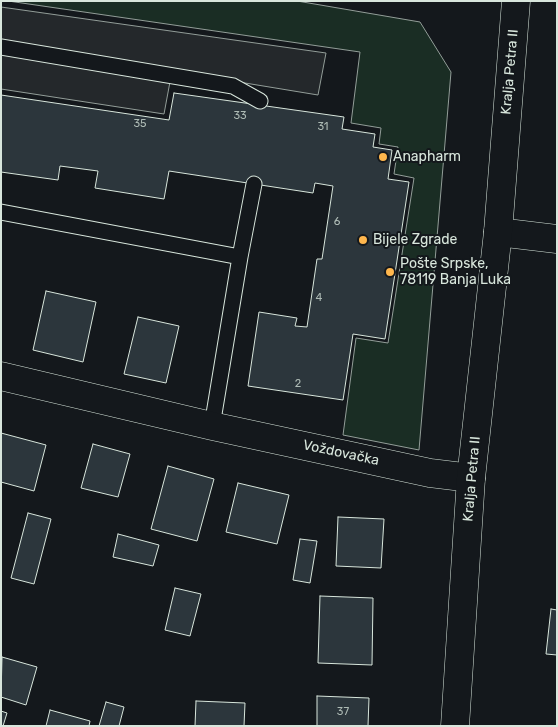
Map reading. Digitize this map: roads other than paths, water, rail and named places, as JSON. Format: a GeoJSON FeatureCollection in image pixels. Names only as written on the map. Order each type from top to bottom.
{"type":"FeatureCollection","features":[{"type":"Feature","properties":{"kind":"street","name":"Kralja Petra II"},"geometry":{"type":"LineString","coordinates":[[455,726],[471,478],[498,232],[516,1]]}},
{"type":"Feature","properties":{"kind":"street"},"geometry":{"type":"LineString","coordinates":[[498,232],[557,239]]}},
{"type":"Feature","properties":{"kind":"street","name":"Voždovačka"},"geometry":{"type":"LineString","coordinates":[[1,376],[212,426],[430,473],[471,478]]}},
{"type":"Feature","properties":{"kind":"lane"},"geometry":{"type":"LineString","coordinates":[[1,47],[233,86],[260,101]]}},
{"type":"Feature","properties":{"kind":"lane"},"geometry":{"type":"LineString","coordinates":[[212,426],[254,184]]}},
{"type":"Feature","properties":{"kind":"lane"},"geometry":{"type":"LineString","coordinates":[[1,212],[240,257]]}},
{"type":"Feature","properties":{"kind":"place","name":"Anapharm"},"geometry":{"type":"Point","coordinates":[383,157]}},
{"type":"Feature","properties":{"kind":"place","name":"Bijele Zgrade"},"geometry":{"type":"Point","coordinates":[363,240]}},
{"type":"Feature","properties":{"kind":"place","name":"Pošte Srpske, 78119 Banja Luka"},"geometry":{"type":"Point","coordinates":[390,272]}}]}
